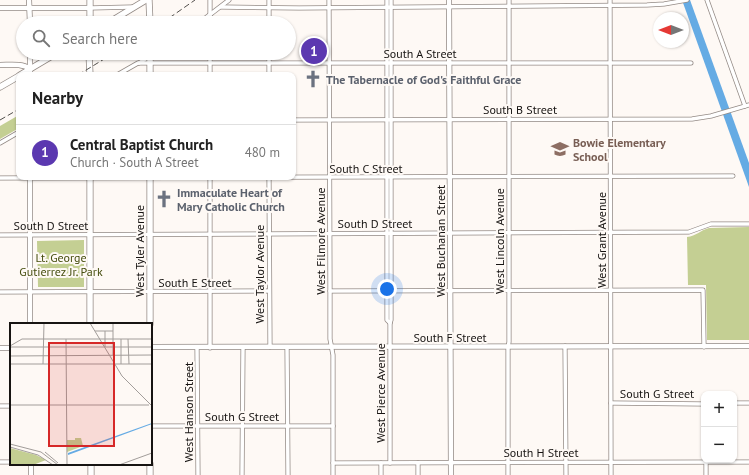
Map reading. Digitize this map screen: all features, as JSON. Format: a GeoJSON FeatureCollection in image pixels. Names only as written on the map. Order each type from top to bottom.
{"type":"FeatureCollection","features":[{"type":"Feature","properties":{"kind":"main road"},"geometry":{"type":"LineString","coordinates":[[90,0],[90,16]]}},
{"type":"Feature","properties":{"kind":"main road"},"geometry":{"type":"LineString","coordinates":[[120,16],[146,0]]}},
{"type":"Feature","properties":{"kind":"main road"},"geometry":{"type":"LineString","coordinates":[[149,0],[150,16]]}},
{"type":"Feature","properties":{"kind":"main road"},"geometry":{"type":"LineString","coordinates":[[30,72],[47,60]]}},
{"type":"Feature","properties":{"kind":"main road"},"geometry":{"type":"LineString","coordinates":[[90,60],[90,72]]}},
{"type":"Feature","properties":{"kind":"main road"},"geometry":{"type":"LineString","coordinates":[[150,60],[150,72]]}},
{"type":"Feature","properties":{"kind":"main road"},"geometry":{"type":"LineString","coordinates":[[0,87],[16,77]]}},
{"type":"Feature","properties":{"kind":"main road"},"geometry":{"type":"LineString","coordinates":[[90,180],[90,323]]}},
{"type":"Feature","properties":{"kind":"main road","name":"West Tyler Avenue"},"geometry":{"type":"LineString","coordinates":[[150,180],[150,323]]}},
{"type":"Feature","properties":{"kind":"main road"},"geometry":{"type":"LineString","coordinates":[[90,465],[91,475]]}},
{"type":"Feature","properties":{"kind":"street"},"geometry":{"type":"LineString","coordinates":[[29,0],[30,16]]}},
{"type":"Feature","properties":{"kind":"street"},"geometry":{"type":"LineString","coordinates":[[210,0],[210,16]]}},
{"type":"Feature","properties":{"kind":"street"},"geometry":{"type":"LineString","coordinates":[[210,16],[229,0]]}},
{"type":"Feature","properties":{"kind":"street"},"geometry":{"type":"LineString","coordinates":[[269,0],[269,16]]}},
{"type":"Feature","properties":{"kind":"street","name":"West Filmore Avenue"},"geometry":{"type":"LineString","coordinates":[[329,0],[330,291],[331,347],[333,355],[333,475]]}},
{"type":"Feature","properties":{"kind":"street"},"geometry":{"type":"LineString","coordinates":[[386,0],[388,6]]}},
{"type":"Feature","properties":{"kind":"street"},"geometry":{"type":"LineString","coordinates":[[388,6],[390,0]]}},
{"type":"Feature","properties":{"kind":"street","name":"West Buchanan Street"},"geometry":{"type":"LineString","coordinates":[[449,0],[451,475]]}},
{"type":"Feature","properties":{"kind":"street","name":"West Lincoln Avenue"},"geometry":{"type":"LineString","coordinates":[[508,475],[508,347],[510,291],[509,0]]}},
{"type":"Feature","properties":{"kind":"street","name":"West Grant Avenue"},"geometry":{"type":"LineString","coordinates":[[610,0],[611,475]]}},
{"type":"Feature","properties":{"kind":"street"},"geometry":{"type":"LineString","coordinates":[[221,6],[647,6],[687,0]]}},
{"type":"Feature","properties":{"kind":"street"},"geometry":{"type":"LineString","coordinates":[[707,0],[747,106]]}},
{"type":"Feature","properties":{"kind":"street","name":"West Pierce Avenue"},"geometry":{"type":"LineString","coordinates":[[388,6],[389,233],[392,320],[390,323],[390,463]]}},
{"type":"Feature","properties":{"kind":"street"},"geometry":{"type":"LineString","coordinates":[[0,8],[135,7]]}},
{"type":"Feature","properties":{"kind":"street"},"geometry":{"type":"LineString","coordinates":[[30,60],[30,72]]}},
{"type":"Feature","properties":{"kind":"street"},"geometry":{"type":"LineString","coordinates":[[122,72],[142,60]]}},
{"type":"Feature","properties":{"kind":"street"},"geometry":{"type":"LineString","coordinates":[[210,60],[210,72]]}},
{"type":"Feature","properties":{"kind":"street"},"geometry":{"type":"LineString","coordinates":[[269,60],[269,72]]}},
{"type":"Feature","properties":{"kind":"street","name":"South A Street"},"geometry":{"type":"LineString","coordinates":[[138,63],[691,63]]}},
{"type":"Feature","properties":{"kind":"street"},"geometry":{"type":"LineString","coordinates":[[0,65],[26,66],[30,72]]}},
{"type":"Feature","properties":{"kind":"street","name":"South B Street"},"geometry":{"type":"LineString","coordinates":[[296,120],[692,119],[720,114],[747,106]]}},
{"type":"Feature","properties":{"kind":"street"},"geometry":{"type":"LineString","coordinates":[[0,143],[16,134]]}},
{"type":"Feature","properties":{"kind":"street","name":"South C Street"},"geometry":{"type":"LineString","coordinates":[[296,177],[733,176]]}},
{"type":"Feature","properties":{"kind":"street","name":"South C Street"},"geometry":{"type":"LineString","coordinates":[[0,178],[16,178]]}},
{"type":"Feature","properties":{"kind":"street"},"geometry":{"type":"LineString","coordinates":[[30,180],[30,323]]}},
{"type":"Feature","properties":{"kind":"street"},"geometry":{"type":"LineString","coordinates":[[210,180],[210,348]]}},
{"type":"Feature","properties":{"kind":"street","name":"West Taylor Avenue"},"geometry":{"type":"LineString","coordinates":[[269,180],[270,347]]}},
{"type":"Feature","properties":{"kind":"street","name":"South D Street"},"geometry":{"type":"LineString","coordinates":[[0,234],[90,235],[689,232],[711,224],[749,224]]}},
{"type":"Feature","properties":{"kind":"street"},"geometry":{"type":"LineString","coordinates":[[330,291],[703,290],[704,347]]}},
{"type":"Feature","properties":{"kind":"street","name":"South E Street"},"geometry":{"type":"LineString","coordinates":[[0,292],[269,291]]}},
{"type":"Feature","properties":{"kind":"street"},"geometry":{"type":"LineString","coordinates":[[565,346],[566,475]]}},
{"type":"Feature","properties":{"kind":"street","name":"South F Street"},"geometry":{"type":"LineString","coordinates":[[152,347],[450,348],[565,346],[749,346]]}},
{"type":"Feature","properties":{"kind":"street"},"geometry":{"type":"LineString","coordinates":[[287,347],[288,475]]}},
{"type":"Feature","properties":{"kind":"street","name":"West Hanson Street"},"geometry":{"type":"LineString","coordinates":[[197,348],[198,475]]}},
{"type":"Feature","properties":{"kind":"street"},"geometry":{"type":"LineString","coordinates":[[242,475],[243,348]]}},
{"type":"Feature","properties":{"kind":"street","name":"South G Street"},"geometry":{"type":"LineString","coordinates":[[610,403],[701,404]]}},
{"type":"Feature","properties":{"kind":"street"},"geometry":{"type":"LineString","coordinates":[[737,403],[749,403]]}},
{"type":"Feature","properties":{"kind":"street","name":"South G Street"},"geometry":{"type":"LineString","coordinates":[[152,426],[333,426]]}},
{"type":"Feature","properties":{"kind":"street","name":"South H Street"},"geometry":{"type":"LineString","coordinates":[[333,463],[701,461]]}},
{"type":"Feature","properties":{"kind":"street","name":"South H Street"},"geometry":{"type":"LineString","coordinates":[[737,462],[749,462]]}},
{"type":"Feature","properties":{"kind":"street"},"geometry":{"type":"LineString","coordinates":[[381,463],[381,475]]}},
{"type":"Feature","properties":{"kind":"street"},"geometry":{"type":"LineString","coordinates":[[418,463],[418,475]]}},
{"type":"Feature","properties":{"kind":"street"},"geometry":{"type":"LineString","coordinates":[[706,463],[706,475]]}},
{"type":"Feature","properties":{"kind":"green space"},"geometry":{"type":"Polygon","coordinates":[[[16,117],[16,130],[0,139],[0,126],[16,117]]]}},
{"type":"Feature","properties":{"kind":"green space"},"geometry":{"type":"Polygon","coordinates":[[[749,227],[749,340],[707,340],[706,285],[688,285],[687,237],[709,228],[749,227]]]}},
{"type":"Feature","properties":{"kind":"green space","name":"Lt. George Gutierrez Jr. Park"},"geometry":{"type":"Polygon","coordinates":[[[84,240],[84,287],[38,287],[37,241],[84,240]]]}},
{"type":"Feature","properties":{"kind":"water"},"geometry":{"type":"Polygon","coordinates":[[[682,0],[690,0],[749,163],[749,187],[689,20],[689,12],[686,12],[682,0]]]}},
{"type":"Feature","properties":{"kind":"railway"},"geometry":{"type":"LineString","coordinates":[[172,16],[195,0]]}},
{"type":"Feature","properties":{"kind":"railway"},"geometry":{"type":"LineString","coordinates":[[83,72],[103,60]]}},
{"type":"Feature","properties":{"kind":"railway"},"geometry":{"type":"LineString","coordinates":[[0,120],[16,111]]}},
{"type":"Feature","properties":{"kind":"place","name":"Central Baptist Church"},"geometry":{"type":"Point","coordinates":[314,51]}},
{"type":"Feature","properties":{"kind":"place","name":"The Tabernacle of God's Faithful Grace"},"geometry":{"type":"Point","coordinates":[313,79]}},
{"type":"Feature","properties":{"kind":"place","name":"Bowie Elementary School"},"geometry":{"type":"Point","coordinates":[560,149]}},
{"type":"Feature","properties":{"kind":"place","name":"Immaculate Heart of Mary Catholic Church"},"geometry":{"type":"Point","coordinates":[164,199]}}]}
